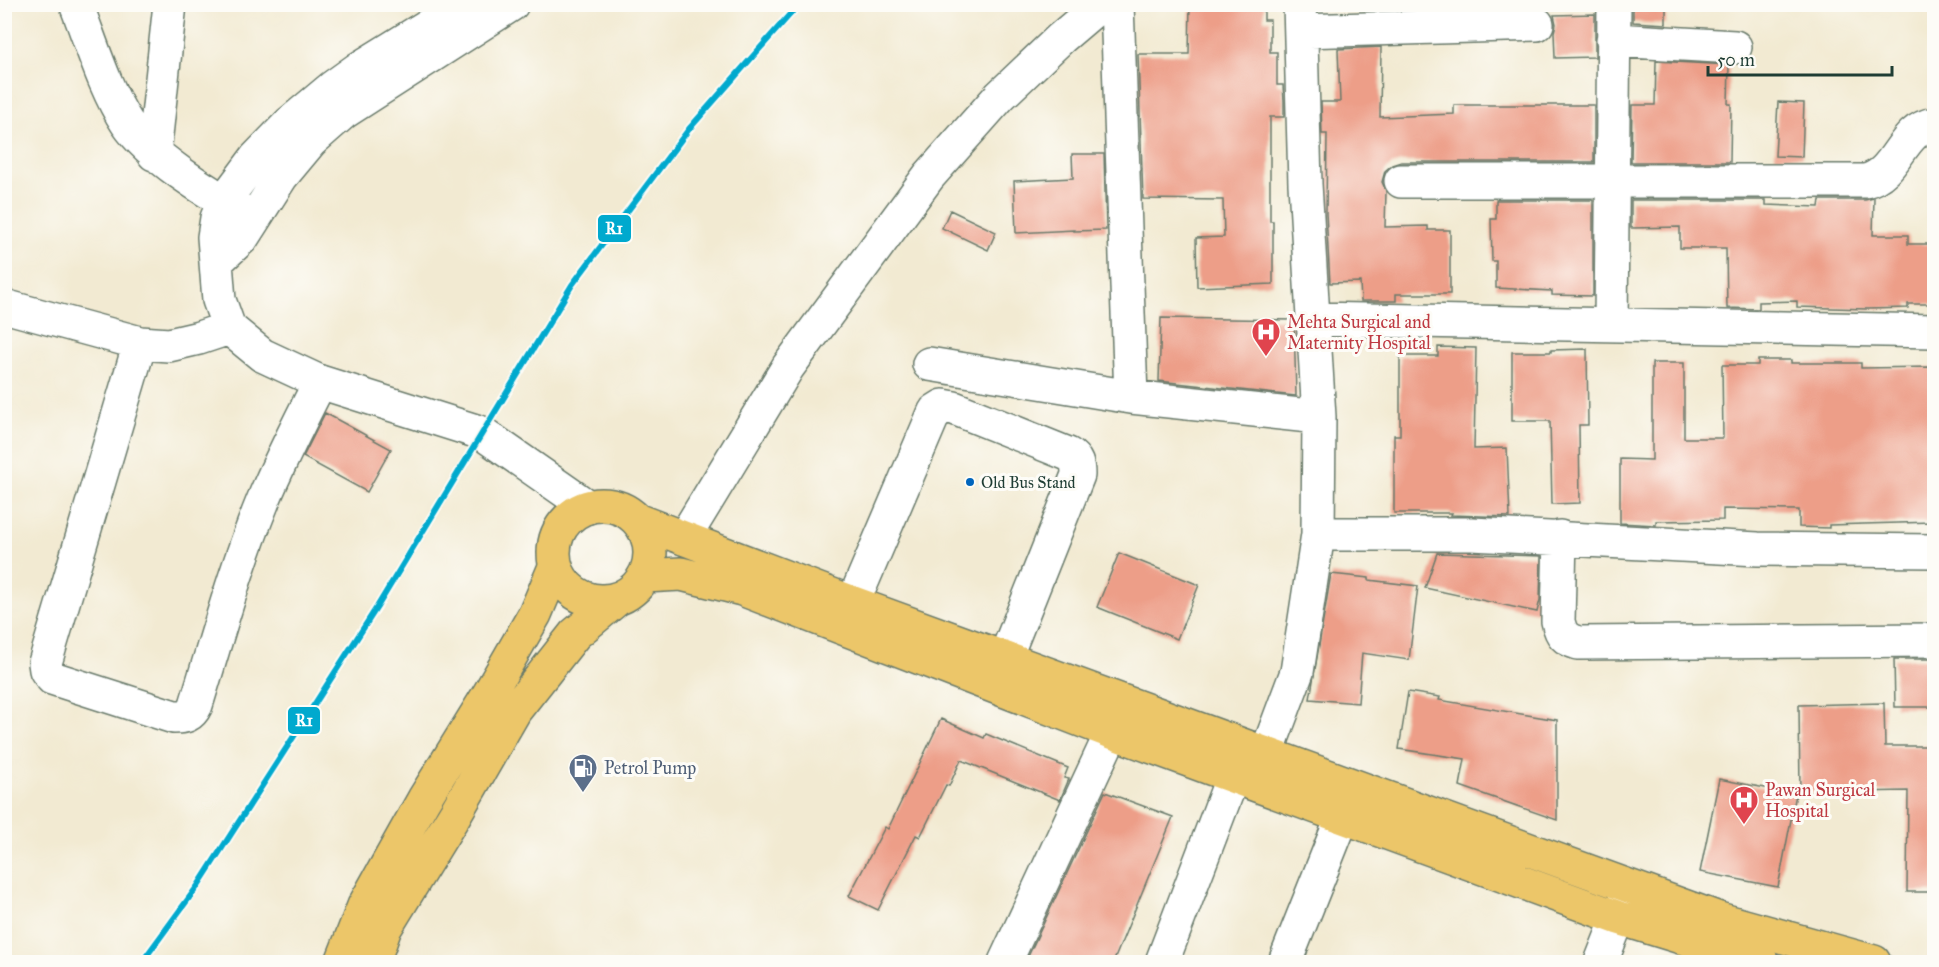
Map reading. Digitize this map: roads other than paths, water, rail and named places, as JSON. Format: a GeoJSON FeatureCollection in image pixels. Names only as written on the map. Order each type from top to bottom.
{"type":"FeatureCollection","features":[{"type":"Feature","properties":{"kind":"main road"},"geometry":{"type":"LineString","coordinates":[[616,600],[594,601],[579,596],[564,584],[555,567],[553,552],[559,530],[572,514],[588,507],[607,504],[625,510],[639,521],[853,603],[999,672],[1112,732],[1252,771],[1631,887],[1719,919],[1874,963]]}},
{"type":"Feature","properties":{"kind":"main road"},"geometry":{"type":"LineString","coordinates":[[372,963],[385,928],[515,710],[575,634],[616,600],[633,590],[645,576],[650,558],[648,539],[639,521]]}},
{"type":"Feature","properties":{"kind":"main road"},"geometry":{"type":"LineString","coordinates":[[342,963],[364,906],[424,799],[535,614],[555,567]]}},
{"type":"Feature","properties":{"kind":"main road"},"geometry":{"type":"LineString","coordinates":[[645,576],[681,574],[742,589],[999,672],[1252,771],[1343,816],[1619,918],[1762,963]]}},
{"type":"Feature","properties":{"kind":"street"},"geometry":{"type":"LineString","coordinates":[[76,4],[116,103],[128,124],[154,154],[224,201],[255,217]]}},
{"type":"Feature","properties":{"kind":"street"},"geometry":{"type":"LineString","coordinates":[[154,154],[170,4]]}},
{"type":"Feature","properties":{"kind":"street"},"geometry":{"type":"LineString","coordinates":[[464,4],[358,69],[333,87],[290,123],[256,158],[224,201],[217,218],[214,237],[219,300],[229,328],[262,355],[320,381],[482,433],[588,507]]}},
{"type":"Feature","properties":{"kind":"street"},"geometry":{"type":"LineString","coordinates":[[216,262],[242,238],[281,177],[310,141],[344,111],[512,4]]}},
{"type":"Feature","properties":{"kind":"street"},"geometry":{"type":"LineString","coordinates":[[684,538],[788,367],[929,176],[1000,96],[1061,38],[1101,4]]}},
{"type":"Feature","properties":{"kind":"street"},"geometry":{"type":"LineString","coordinates":[[1117,4],[1131,398]]}},
{"type":"Feature","properties":{"kind":"street"},"geometry":{"type":"LineString","coordinates":[[1611,325],[1614,4]]}},
{"type":"Feature","properties":{"kind":"street"},"geometry":{"type":"LineString","coordinates":[[1162,963],[1297,672],[1318,534],[1319,417],[1305,184],[1300,18],[1401,16],[1537,24]]}},
{"type":"Feature","properties":{"kind":"street"},"geometry":{"type":"LineString","coordinates":[[1613,40],[1734,46]]}},
{"type":"Feature","properties":{"kind":"street"},"geometry":{"type":"LineString","coordinates":[[1401,181],[1865,181],[1876,179],[1885,172],[1909,138],[1921,128],[1935,124]]}},
{"type":"Feature","properties":{"kind":"street"},"geometry":{"type":"LineString","coordinates":[[4,306],[140,343],[169,345],[229,328]]}},
{"type":"Feature","properties":{"kind":"street"},"geometry":{"type":"LineString","coordinates":[[1313,319],[1935,331]]}},
{"type":"Feature","properties":{"kind":"street"},"geometry":{"type":"LineString","coordinates":[[140,343],[45,663],[46,670],[52,678],[174,717],[184,717],[192,713],[196,705],[262,503],[320,381]]}},
{"type":"Feature","properties":{"kind":"street"},"geometry":{"type":"LineString","coordinates":[[929,364],[1131,398],[1319,417]]}},
{"type":"Feature","properties":{"kind":"street"},"geometry":{"type":"LineString","coordinates":[[853,603],[935,411],[943,406],[954,408],[1068,454],[1074,458],[1078,466],[1078,476],[999,672]]}},
{"type":"Feature","properties":{"kind":"street"},"geometry":{"type":"LineString","coordinates":[[1318,534],[1472,534],[1758,549],[1935,551]]}},
{"type":"Feature","properties":{"kind":"street"},"geometry":{"type":"LineString","coordinates":[[1560,537],[1558,621],[1560,631],[1567,639],[1578,643],[1935,640]]}},
{"type":"Feature","properties":{"kind":"street"},"geometry":{"type":"LineString","coordinates":[[1005,963],[1112,732]]}},
{"type":"Feature","properties":{"kind":"street"},"geometry":{"type":"LineString","coordinates":[[1285,963],[1343,816]]}},
{"type":"Feature","properties":{"kind":"street"},"geometry":{"type":"LineString","coordinates":[[1602,963],[1631,887]]}},
{"type":"Feature","properties":{"kind":"place","name":"Mehta Surgical and Maternity Hospital"},"geometry":{"type":"Point","coordinates":[1266,358]}},
{"type":"Feature","properties":{"kind":"place","name":"Old Bus Stand"},"geometry":{"type":"Point","coordinates":[970,482]}},
{"type":"Feature","properties":{"kind":"place","name":"Petrol Pump"},"geometry":{"type":"Point","coordinates":[583,794]}},
{"type":"Feature","properties":{"kind":"place","name":"Pawan Surgical Hospital"},"geometry":{"type":"Point","coordinates":[1744,826]}}]}
